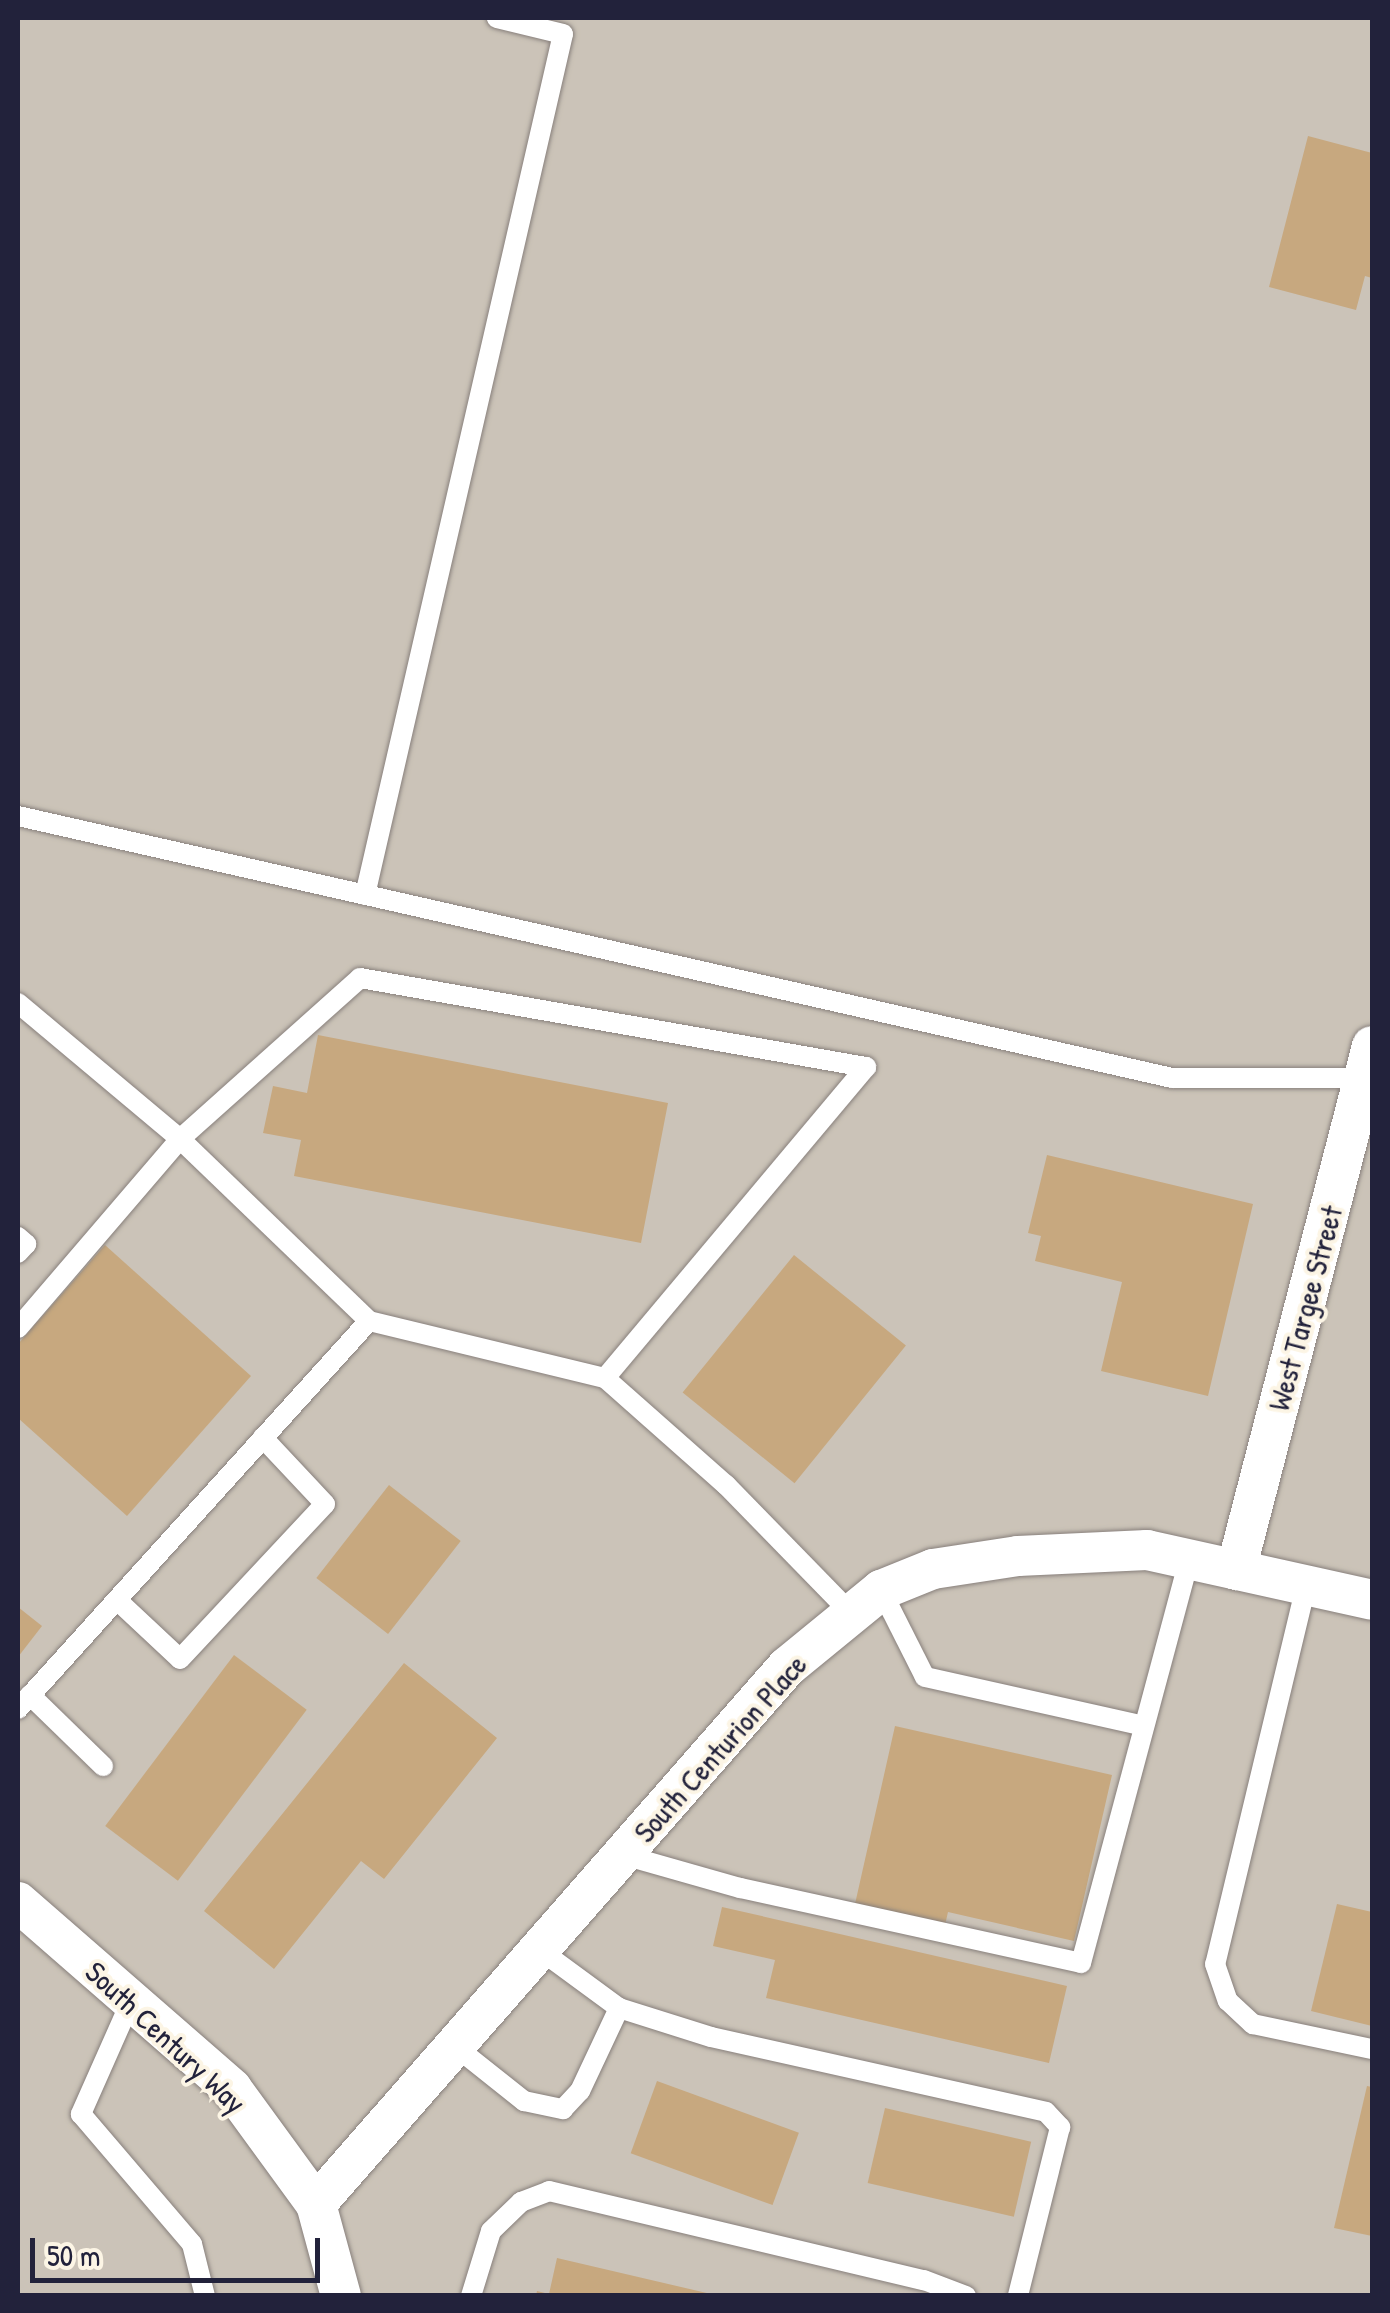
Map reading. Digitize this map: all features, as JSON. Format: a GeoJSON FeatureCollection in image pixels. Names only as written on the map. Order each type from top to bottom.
{"type":"FeatureCollection","features":[{"type":"Feature","properties":{"kind":"street","name":"West Targee Street"},"geometry":{"type":"LineString","coordinates":[[1236,1570],[1369,1067]]}},
{"type":"Feature","properties":{"kind":"street","name":"South Centurion Place"},"geometry":{"type":"LineString","coordinates":[[316,2204],[787,1668],[866,1602],[934,1569],[1018,1556],[1146,1550],[1372,1600]]}},
{"type":"Feature","properties":{"kind":"street","name":"South Century Way"},"geometry":{"type":"LineString","coordinates":[[18,1902],[232,2089],[316,2204],[341,2296]]}},
{"type":"Feature","properties":{"kind":"lane"},"geometry":{"type":"LineString","coordinates":[[365,895],[562,34],[497,18]]}},
{"type":"Feature","properties":{"kind":"lane"},"geometry":{"type":"LineString","coordinates":[[18,816],[1172,1078],[1369,1067]]}},
{"type":"Feature","properties":{"kind":"lane"},"geometry":{"type":"LineString","coordinates":[[18,1328],[180,1139],[360,978],[866,1067],[606,1378]]}},
{"type":"Feature","properties":{"kind":"lane"},"geometry":{"type":"LineString","coordinates":[[18,1003],[180,1139],[369,1320],[606,1378],[866,1602],[925,1677],[1144,1726]]}},
{"type":"Feature","properties":{"kind":"lane"},"geometry":{"type":"LineString","coordinates":[[18,1237],[26,1244],[18,1253]]}},
{"type":"Feature","properties":{"kind":"lane"},"geometry":{"type":"LineString","coordinates":[[103,1766],[24,1702],[369,1320]]}},
{"type":"Feature","properties":{"kind":"lane"},"geometry":{"type":"LineString","coordinates":[[117,1600],[180,1659],[325,1504],[263,1438]]}},
{"type":"Feature","properties":{"kind":"lane"},"geometry":{"type":"LineString","coordinates":[[624,1855],[740,1888],[1081,1963],[1189,1560]]}},
{"type":"Feature","properties":{"kind":"lane"},"geometry":{"type":"LineString","coordinates":[[1306,1586],[1215,1964],[1228,2001],[1253,2024],[1372,2048]]}},
{"type":"Feature","properties":{"kind":"lane"},"geometry":{"type":"LineString","coordinates":[[540,1950],[619,2008],[711,2037],[1046,2112],[1060,2128],[1018,2296]]}},
{"type":"Feature","properties":{"kind":"lane"},"geometry":{"type":"LineString","coordinates":[[131,2001],[81,2114],[192,2244],[205,2296]]}},
{"type":"Feature","properties":{"kind":"lane"},"geometry":{"type":"LineString","coordinates":[[456,2047],[524,2101],[563,2109],[580,2091],[619,2008]]}},
{"type":"Feature","properties":{"kind":"lane"},"geometry":{"type":"LineString","coordinates":[[471,2296],[491,2230],[520,2202],[548,2191],[924,2280],[966,2296]]}},
{"type":"Feature","properties":{"kind":"shaded area"},"geometry":{"type":"Polygon","coordinates":[[[18,18],[1372,18],[1372,2295],[18,2295],[18,18]]]}},
{"type":"Feature","properties":{"kind":"building"},"geometry":{"type":"Polygon","coordinates":[[[1308,136],[1372,153],[1372,278],[1365,276],[1356,310],[1269,287],[1308,136]]]}},
{"type":"Feature","properties":{"kind":"building"},"geometry":{"type":"Polygon","coordinates":[[[318,1035],[668,1103],[641,1243],[294,1176],[301,1140],[263,1133],[273,1086],[307,1093],[318,1035]]]}},
{"type":"Feature","properties":{"kind":"building"},"geometry":{"type":"Polygon","coordinates":[[[1047,1155],[1253,1204],[1208,1396],[1101,1371],[1122,1282],[1035,1261],[1041,1236],[1028,1233],[1047,1155]]]}},
{"type":"Feature","properties":{"kind":"building"},"geometry":{"type":"Polygon","coordinates":[[[105,1245],[251,1376],[127,1516],[18,1418],[18,1344],[105,1245]]]}},
{"type":"Feature","properties":{"kind":"building"},"geometry":{"type":"Polygon","coordinates":[[[794,1255],[906,1346],[795,1483],[683,1393],[794,1255]]]}},
{"type":"Feature","properties":{"kind":"building"},"geometry":{"type":"Polygon","coordinates":[[[389,1485],[461,1541],[388,1634],[316,1578],[389,1485]]]}},
{"type":"Feature","properties":{"kind":"building"},"geometry":{"type":"Polygon","coordinates":[[[18,1607],[42,1626],[18,1657],[18,1607]]]}},
{"type":"Feature","properties":{"kind":"building"},"geometry":{"type":"Polygon","coordinates":[[[234,1655],[307,1710],[178,1881],[105,1826],[234,1655]]]}},
{"type":"Feature","properties":{"kind":"building"},"geometry":{"type":"Polygon","coordinates":[[[404,1663],[497,1738],[384,1879],[361,1861],[274,1969],[204,1911],[404,1663]]]}},
{"type":"Feature","properties":{"kind":"building"},"geometry":{"type":"Polygon","coordinates":[[[895,1726],[1112,1775],[1074,1941],[948,1912],[945,1925],[855,1904],[895,1726]]]}},
{"type":"Feature","properties":{"kind":"building"},"geometry":{"type":"Polygon","coordinates":[[[1337,1904],[1372,1912],[1372,2026],[1311,2011],[1337,1904]]]}},
{"type":"Feature","properties":{"kind":"building"},"geometry":{"type":"Polygon","coordinates":[[[722,1907],[1067,1986],[1049,2063],[766,1998],[775,1960],[713,1946],[722,1907]]]}},
{"type":"Feature","properties":{"kind":"building"},"geometry":{"type":"Polygon","coordinates":[[[657,2081],[799,2133],[773,2205],[631,2153],[657,2081]]]}},
{"type":"Feature","properties":{"kind":"building"},"geometry":{"type":"Polygon","coordinates":[[[1367,2086],[1372,2087],[1372,2236],[1334,2228],[1367,2086]]]}},
{"type":"Feature","properties":{"kind":"building"},"geometry":{"type":"Polygon","coordinates":[[[885,2108],[1031,2142],[1014,2217],[868,2183],[885,2108]]]}},
{"type":"Feature","properties":{"kind":"building"},"geometry":{"type":"Polygon","coordinates":[[[557,2258],[711,2296],[536,2296],[537,2291],[549,2294],[557,2258]]]}}]}
